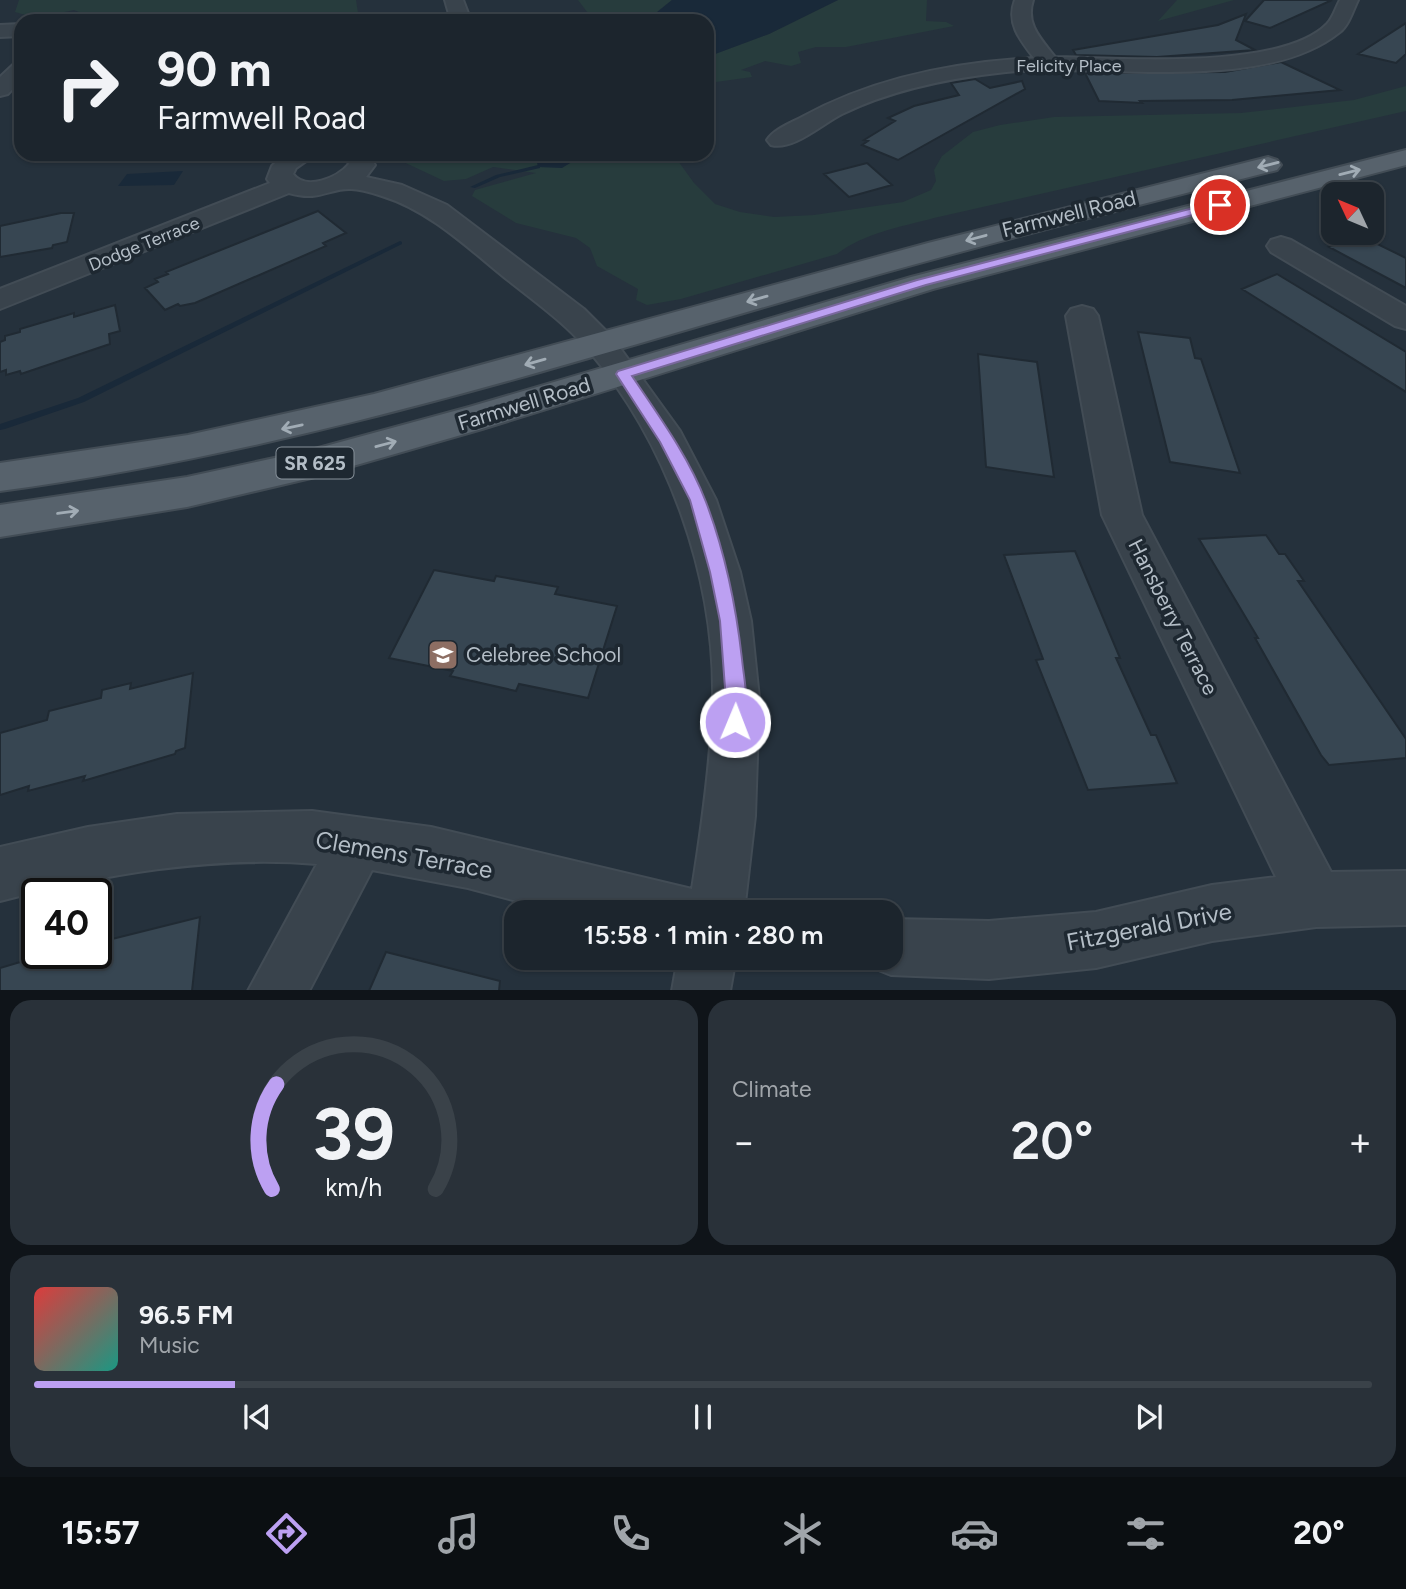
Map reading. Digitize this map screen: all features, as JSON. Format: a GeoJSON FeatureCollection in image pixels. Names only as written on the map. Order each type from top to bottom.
{"type":"FeatureCollection","features":[{"type":"Feature","properties":{"kind":"main road","name":"Farmwell Road"},"geometry":{"type":"LineString","coordinates":[[0,477],[211,445],[313,423],[1008,229],[1406,131]]}},
{"type":"Feature","properties":{"kind":"main road","name":"Farmwell Road"},"geometry":{"type":"LineString","coordinates":[[0,521],[187,492],[311,464],[623,374],[922,283],[1406,157]]}},
{"type":"Feature","properties":{"kind":"street"},"geometry":{"type":"LineString","coordinates":[[1024,0],[1018,12],[1020,23],[1049,63]]}},
{"type":"Feature","properties":{"kind":"street","name":"Felicity Place"},"geometry":{"type":"LineString","coordinates":[[779,140],[831,108],[889,86],[988,68],[1049,63],[1199,65],[1274,55],[1302,46],[1330,31],[1346,14],[1349,0]]}},
{"type":"Feature","properties":{"kind":"street"},"geometry":{"type":"LineString","coordinates":[[0,89],[14,75]]}},
{"type":"Feature","properties":{"kind":"street"},"geometry":{"type":"LineString","coordinates":[[290,161],[280,171],[280,179],[287,185],[315,189],[351,167],[393,191],[438,211],[573,316],[601,344],[667,440],[698,500],[719,572],[729,621],[736,698],[729,816],[718,900]]}},
{"type":"Feature","properties":{"kind":"street","name":"Dodge Terrace"},"geometry":{"type":"LineString","coordinates":[[0,300],[287,185]]}},
{"type":"Feature","properties":{"kind":"street"},"geometry":{"type":"LineString","coordinates":[[1281,246],[1406,319]]}},
{"type":"Feature","properties":{"kind":"street","name":"Hansberry Terrace"},"geometry":{"type":"LineString","coordinates":[[1082,316],[1122,515],[1316,900]]}},
{"type":"Feature","properties":{"kind":"street","name":"Clemens Terrace"},"geometry":{"type":"LineString","coordinates":[[0,874],[107,849],[171,840],[235,836],[358,842],[437,856],[618,900]]}},
{"type":"Feature","properties":{"kind":"street"},"geometry":{"type":"LineString","coordinates":[[277,990],[358,842]]}},
{"type":"Feature","properties":{"kind":"street","name":"Fitzgerald Drive"},"geometry":{"type":"LineString","coordinates":[[903,947],[989,950],[1096,940],[1212,913],[1316,900],[1406,898]]}},
{"type":"Feature","properties":{"kind":"street"},"geometry":{"type":"LineString","coordinates":[[701,990],[705,970]]}},
{"type":"Feature","properties":{"kind":"green space"},"geometry":{"type":"Polygon","coordinates":[[[19,0],[356,0],[358,13],[84,14],[74,10],[55,14],[15,12],[19,0]]]}},
{"type":"Feature","properties":{"kind":"green space"},"geometry":{"type":"Polygon","coordinates":[[[578,0],[672,0],[655,14],[589,14],[578,0]]]}},
{"type":"Feature","properties":{"kind":"green space"},"geometry":{"type":"Polygon","coordinates":[[[838,0],[927,0],[926,21],[946,22],[954,26],[846,47],[816,47],[798,52],[801,63],[791,66],[765,61],[741,70],[750,72],[752,77],[714,83],[714,54],[769,34],[838,0]]]}},
{"type":"Feature","properties":{"kind":"green space"},"geometry":{"type":"Polygon","coordinates":[[[1177,0],[1234,0],[1158,21],[1177,0]]]}},
{"type":"Feature","properties":{"kind":"green space"},"geometry":{"type":"Polygon","coordinates":[[[1406,86],[1406,111],[934,218],[871,236],[837,254],[681,299],[647,305],[636,300],[638,289],[597,266],[590,248],[576,238],[516,223],[472,196],[475,190],[536,173],[493,167],[466,179],[444,181],[401,161],[678,161],[694,183],[715,204],[740,212],[774,217],[814,215],[903,202],[931,190],[936,181],[934,170],[942,156],[973,132],[1000,125],[1054,117],[1241,113],[1354,100],[1406,86]]]}},
{"type":"Feature","properties":{"kind":"water"},"geometry":{"type":"Polygon","coordinates":[[[672,0],[838,0],[769,34],[714,54],[714,14],[655,14],[672,0]]]}},
{"type":"Feature","properties":{"kind":"water"},"geometry":{"type":"Polygon","coordinates":[[[537,161],[574,161],[562,168],[538,167],[537,161]]]}},
{"type":"Feature","properties":{"kind":"water"},"geometry":{"type":"Polygon","coordinates":[[[183,171],[174,185],[118,186],[127,174],[183,171]]]}},
{"type":"Feature","properties":{"kind":"building"},"geometry":{"type":"Polygon","coordinates":[[[1264,0],[1332,0],[1270,28],[1245,21],[1264,0]]]}},
{"type":"Feature","properties":{"kind":"building"},"geometry":{"type":"Polygon","coordinates":[[[1246,14],[1236,40],[1255,50],[1157,57],[1076,55],[1073,50],[1218,25],[1246,14]]]}},
{"type":"Feature","properties":{"kind":"building"},"geometry":{"type":"Polygon","coordinates":[[[1406,23],[1406,54],[1396,63],[1358,54],[1406,23]]]}},
{"type":"Feature","properties":{"kind":"building"},"geometry":{"type":"Polygon","coordinates":[[[1281,62],[1340,90],[1232,100],[1140,101],[1142,103],[1099,101],[1085,73],[1225,72],[1281,62]]]}},
{"type":"Feature","properties":{"kind":"building"},"geometry":{"type":"Polygon","coordinates":[[[975,79],[990,88],[1022,81],[1025,89],[898,160],[862,145],[868,141],[864,140],[895,121],[888,118],[914,106],[959,95],[951,83],[975,79]]]}},
{"type":"Feature","properties":{"kind":"building"},"geometry":{"type":"Polygon","coordinates":[[[867,163],[892,185],[849,197],[824,174],[867,163]]]}},
{"type":"Feature","properties":{"kind":"building"},"geometry":{"type":"Polygon","coordinates":[[[318,211],[346,233],[323,243],[326,246],[195,303],[180,306],[178,304],[165,310],[145,288],[158,282],[155,279],[168,274],[166,272],[318,211]]]}},
{"type":"Feature","properties":{"kind":"building"},"geometry":{"type":"Polygon","coordinates":[[[61,213],[74,213],[67,242],[53,245],[52,248],[0,257],[0,226],[61,213]]]}},
{"type":"Feature","properties":{"kind":"building"},"geometry":{"type":"Polygon","coordinates":[[[1379,245],[1406,258],[1406,288],[1329,247],[1379,245]]]}},
{"type":"Feature","properties":{"kind":"building"},"geometry":{"type":"Polygon","coordinates":[[[1277,274],[1406,352],[1406,392],[1242,289],[1277,274]]]}},
{"type":"Feature","properties":{"kind":"building"},"geometry":{"type":"Polygon","coordinates":[[[115,305],[120,331],[109,334],[110,344],[21,374],[20,371],[6,375],[6,370],[0,372],[0,342],[5,340],[5,336],[74,313],[74,317],[115,305]]]}},
{"type":"Feature","properties":{"kind":"building"},"geometry":{"type":"Polygon","coordinates":[[[1138,332],[1190,338],[1195,358],[1201,359],[1240,473],[1170,462],[1138,332]]]}},
{"type":"Feature","properties":{"kind":"building"},"geometry":{"type":"Polygon","coordinates":[[[978,354],[1037,362],[1054,477],[986,467],[978,354]]]}},
{"type":"Feature","properties":{"kind":"building"},"geometry":{"type":"Polygon","coordinates":[[[1266,535],[1279,554],[1285,554],[1304,581],[1298,581],[1406,739],[1406,758],[1329,765],[1321,755],[1255,638],[1258,638],[1199,539],[1266,535]]]}},
{"type":"Feature","properties":{"kind":"building"},"geometry":{"type":"Polygon","coordinates":[[[1075,551],[1120,658],[1116,658],[1151,735],[1156,735],[1177,783],[1088,790],[1036,660],[1043,659],[1004,555],[1075,551]]]}},
{"type":"Feature","properties":{"kind":"building","name":"Celebree School"},"geometry":{"type":"Polygon","coordinates":[[[434,570],[494,581],[496,576],[558,587],[555,594],[617,606],[588,698],[519,684],[516,691],[450,676],[453,671],[389,658],[434,570]]]}},
{"type":"Feature","properties":{"kind":"building"},"geometry":{"type":"Polygon","coordinates":[[[193,673],[185,748],[175,754],[83,781],[85,776],[28,791],[29,786],[0,795],[0,733],[47,720],[49,711],[101,698],[102,690],[131,683],[130,689],[193,673]]]}},
{"type":"Feature","properties":{"kind":"building"},"geometry":{"type":"Polygon","coordinates":[[[200,917],[192,990],[0,990],[0,968],[21,962],[21,969],[112,969],[112,939],[200,917]]]}},
{"type":"Feature","properties":{"kind":"building"},"geometry":{"type":"Polygon","coordinates":[[[386,952],[500,981],[499,990],[369,990],[386,952]]]}},
{"type":"Feature","properties":{"kind":"waterway"},"geometry":{"type":"LineString","coordinates":[[473,187],[498,176],[538,167]]}},
{"type":"Feature","properties":{"kind":"waterway"},"geometry":{"type":"LineString","coordinates":[[2,427],[81,400],[400,243]]}},
{"type":"Feature","properties":{"kind":"place","name":"Celebree School"},"geometry":{"type":"Point","coordinates":[443,655]}},
{"type":"Feature","properties":{"kind":"route"},"geometry":{"type":"LineString","coordinates":[[735,722],[736,698],[729,621],[719,572],[698,500],[667,440],[623,374],[922,283],[1220,205]]}}]}
